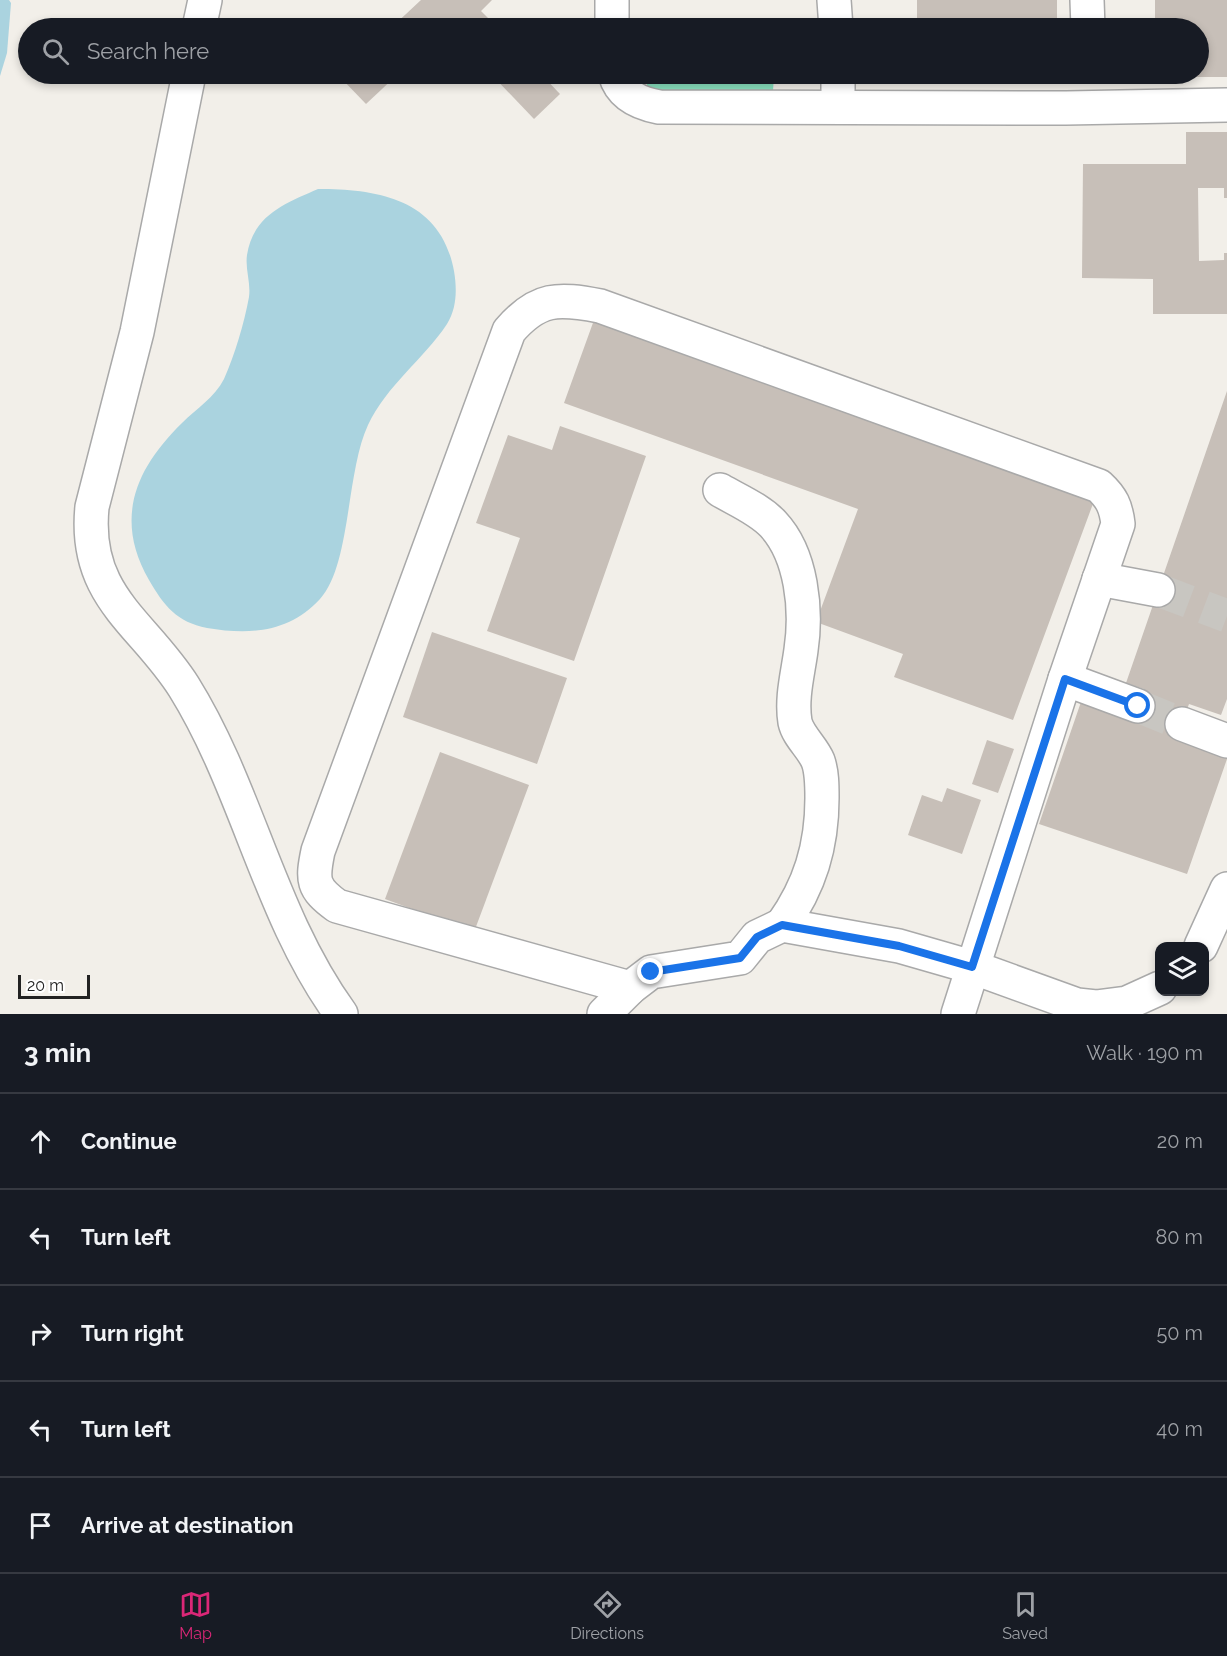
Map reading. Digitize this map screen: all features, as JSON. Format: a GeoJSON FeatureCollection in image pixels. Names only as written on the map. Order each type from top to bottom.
{"type":"FeatureCollection","features":[{"type":"Feature","properties":{"kind":"street"},"geometry":{"type":"LineString","coordinates":[[201,18],[205,0]]}},
{"type":"Feature","properties":{"kind":"street"},"geometry":{"type":"LineString","coordinates":[[612,0],[612,18]]}},
{"type":"Feature","properties":{"kind":"street"},"geometry":{"type":"LineString","coordinates":[[834,0],[835,18]]}},
{"type":"Feature","properties":{"kind":"street"},"geometry":{"type":"LineString","coordinates":[[1087,0],[1088,18]]}},
{"type":"Feature","properties":{"kind":"street"},"geometry":{"type":"LineString","coordinates":[[187,84],[137,332],[92,507],[90,530],[92,553],[117,605],[182,684],[207,726],[292,931],[319,984],[341,1014]]}},
{"type":"Feature","properties":{"kind":"street"},"geometry":{"type":"LineString","coordinates":[[619,84],[627,94],[642,104],[659,107],[1227,105]]}},
{"type":"Feature","properties":{"kind":"street"},"geometry":{"type":"LineString","coordinates":[[838,84],[838,108]]}},
{"type":"Feature","properties":{"kind":"street"},"geometry":{"type":"LineString","coordinates":[[630,988],[337,906],[321,894],[313,876],[318,851],[509,331],[524,313],[543,303],[569,300],[600,306],[1099,486],[1116,508],[1118,524],[1065,679],[958,1014]]}},
{"type":"Feature","properties":{"kind":"street"},"geometry":{"type":"LineString","coordinates":[[604,1014],[630,988],[651,972],[740,958],[757,937],[782,925],[798,902],[815,862],[822,816],[819,763],[795,724],[795,681],[802,649],[802,609],[797,570],[789,546],[773,524],[720,490]]}},
{"type":"Feature","properties":{"kind":"street"},"geometry":{"type":"LineString","coordinates":[[1100,579],[1158,590]]}},
{"type":"Feature","properties":{"kind":"street"},"geometry":{"type":"LineString","coordinates":[[1065,679],[1138,706]]}},
{"type":"Feature","properties":{"kind":"street"},"geometry":{"type":"LineString","coordinates":[[1182,724],[1227,741]]}},
{"type":"Feature","properties":{"kind":"street"},"geometry":{"type":"LineString","coordinates":[[1203,942],[1227,890]]}},
{"type":"Feature","properties":{"kind":"street"},"geometry":{"type":"LineString","coordinates":[[782,925],[899,946],[972,967],[1077,1005],[1096,1007],[1127,1003],[1155,990]]}},
{"type":"Feature","properties":{"kind":"green space"},"geometry":{"type":"Polygon","coordinates":[[[647,84],[773,84],[773,91],[647,91],[647,84]]]}},
{"type":"Feature","properties":{"kind":"water"},"geometry":{"type":"Polygon","coordinates":[[[0,0],[9,0],[11,3],[7,53],[0,76],[0,0]]]}},
{"type":"Feature","properties":{"kind":"water"},"geometry":{"type":"Polygon","coordinates":[[[318,189],[385,196],[404,203],[422,214],[436,228],[447,247],[455,278],[453,312],[437,337],[385,397],[368,425],[356,467],[337,564],[330,584],[320,599],[295,619],[268,629],[238,631],[207,628],[187,622],[172,612],[149,580],[138,558],[133,536],[132,516],[135,496],[152,458],[224,379],[247,307],[249,292],[247,255],[250,241],[256,230],[264,220],[283,205],[318,189]]]}},
{"type":"Feature","properties":{"kind":"building"},"geometry":{"type":"Polygon","coordinates":[[[421,0],[492,0],[481,11],[488,18],[402,18],[421,0]]]}},
{"type":"Feature","properties":{"kind":"building"},"geometry":{"type":"Polygon","coordinates":[[[917,0],[1057,0],[1057,18],[917,18],[917,0]]]}},
{"type":"Feature","properties":{"kind":"building"},"geometry":{"type":"Polygon","coordinates":[[[1155,0],[1227,0],[1227,77],[1209,77],[1209,18],[1155,18],[1155,0]]]}},
{"type":"Feature","properties":{"kind":"building"},"geometry":{"type":"Polygon","coordinates":[[[347,84],[387,84],[366,104],[347,84]]]}},
{"type":"Feature","properties":{"kind":"building"},"geometry":{"type":"Polygon","coordinates":[[[501,84],[550,84],[560,94],[534,119],[501,84]]]}},
{"type":"Feature","properties":{"kind":"building"},"geometry":{"type":"Polygon","coordinates":[[[1186,132],[1227,132],[1227,198],[1224,198],[1224,188],[1198,188],[1199,261],[1224,260],[1224,253],[1227,253],[1227,314],[1153,314],[1153,279],[1082,278],[1083,164],[1186,164],[1186,132]]]}},
{"type":"Feature","properties":{"kind":"building"},"geometry":{"type":"Polygon","coordinates":[[[594,320],[1094,501],[1013,720],[894,677],[903,654],[816,622],[858,509],[564,403],[594,320]]]}},
{"type":"Feature","properties":{"kind":"building"},"geometry":{"type":"Polygon","coordinates":[[[1227,391],[1227,699],[1221,715],[1189,704],[1179,732],[1227,749],[1227,759],[1187,874],[1039,824],[1082,699],[1135,717],[1144,689],[1126,683],[1227,391]]]}},
{"type":"Feature","properties":{"kind":"building"},"geometry":{"type":"Polygon","coordinates":[[[560,426],[646,456],[574,661],[487,631],[520,538],[476,523],[508,435],[552,450],[560,426]]]}},
{"type":"Feature","properties":{"kind":"building"},"geometry":{"type":"Polygon","coordinates":[[[432,632],[567,678],[537,764],[403,717],[432,632]]]}},
{"type":"Feature","properties":{"kind":"building"},"geometry":{"type":"Polygon","coordinates":[[[987,740],[1014,749],[998,793],[972,784],[987,740]]]}},
{"type":"Feature","properties":{"kind":"building"},"geometry":{"type":"Polygon","coordinates":[[[440,752],[529,785],[474,932],[385,899],[440,752]]]}},
{"type":"Feature","properties":{"kind":"building"},"geometry":{"type":"Polygon","coordinates":[[[947,788],[981,800],[962,854],[908,835],[922,795],[942,802],[947,788]]]}},
{"type":"Feature","properties":{"kind":"tunnel"},"geometry":{"type":"LineString","coordinates":[[1158,590],[1227,616]]}},
{"type":"Feature","properties":{"kind":"tunnel"},"geometry":{"type":"LineString","coordinates":[[1138,706],[1182,724]]}},
{"type":"Feature","properties":{"kind":"route"},"geometry":{"type":"LineString","coordinates":[[651,972],[723,963],[740,958],[757,937],[782,925],[899,946],[972,967],[1065,679],[1138,706]]}}]}
